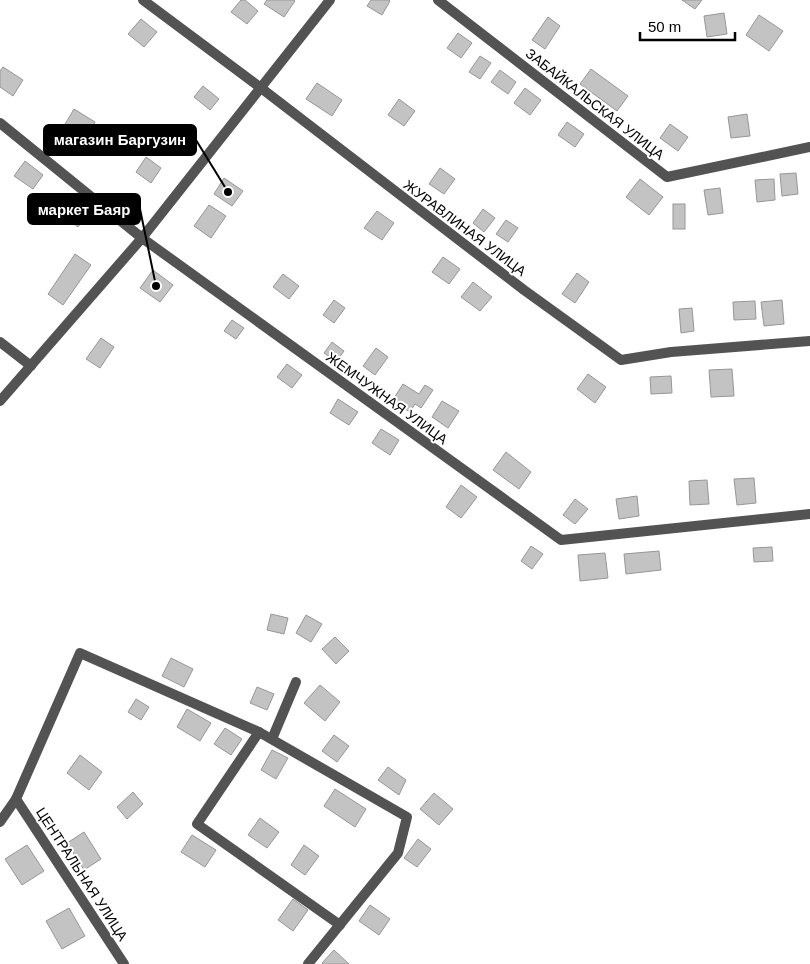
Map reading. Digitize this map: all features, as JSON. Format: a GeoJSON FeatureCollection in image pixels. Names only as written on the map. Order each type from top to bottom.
{"type":"FeatureCollection","features":[{"type":"Feature","properties":{"kind":"street","name":"ЖУРАВЛИНАЯ УЛИЦА"},"geometry":{"type":"LineString","coordinates":[[143,0],[524,290],[622,360],[670,352],[810,340]]}},
{"type":"Feature","properties":{"kind":"street"},"geometry":{"type":"LineString","coordinates":[[0,401],[142,238],[330,0]]}},
{"type":"Feature","properties":{"kind":"street","name":"ЗАБАЙКАЛЬСКАЯ УЛИЦА"},"geometry":{"type":"LineString","coordinates":[[438,0],[667,177],[810,147]]}},
{"type":"Feature","properties":{"kind":"street","name":"ЖЕМЧУЖНАЯ УЛИЦА"},"geometry":{"type":"LineString","coordinates":[[0,123],[142,238],[560,540],[810,514]]}},
{"type":"Feature","properties":{"kind":"street"},"geometry":{"type":"LineString","coordinates":[[0,342],[30,366]]}},
{"type":"Feature","properties":{"kind":"street"},"geometry":{"type":"LineString","coordinates":[[0,822],[16,799],[80,653],[259,732],[407,817],[398,852],[308,964]]}},
{"type":"Feature","properties":{"kind":"street"},"geometry":{"type":"LineString","coordinates":[[272,739],[296,682]]}},
{"type":"Feature","properties":{"kind":"street"},"geometry":{"type":"LineString","coordinates":[[259,732],[197,824],[340,925]]}},
{"type":"Feature","properties":{"kind":"street","name":"ЦЕНТРАЛЬНАЯ УЛИЦА"},"geometry":{"type":"LineString","coordinates":[[16,799],[124,964]]}},
{"type":"Feature","properties":{"kind":"building"},"geometry":{"type":"Polygon","coordinates":[[[241,0],[245,0],[258,11],[247,24],[231,12],[241,0]]]}},
{"type":"Feature","properties":{"kind":"building"},"geometry":{"type":"Polygon","coordinates":[[[267,0],[295,1],[284,17],[264,4],[267,0]]]}},
{"type":"Feature","properties":{"kind":"building"},"geometry":{"type":"Polygon","coordinates":[[[371,0],[390,1],[382,15],[367,6],[371,0]]]}},
{"type":"Feature","properties":{"kind":"building"},"geometry":{"type":"Polygon","coordinates":[[[682,0],[702,0],[695,9],[682,0]]]}},
{"type":"Feature","properties":{"kind":"building"},"geometry":{"type":"Polygon","coordinates":[[[724,13],[727,34],[707,37],[704,16],[724,13]]]}},
{"type":"Feature","properties":{"kind":"building"},"geometry":{"type":"Polygon","coordinates":[[[759,15],[783,31],[769,51],[746,35],[759,15]]]}},
{"type":"Feature","properties":{"kind":"building"},"geometry":{"type":"Polygon","coordinates":[[[548,17],[560,26],[545,49],[532,40],[548,17]]]}},
{"type":"Feature","properties":{"kind":"building"},"geometry":{"type":"Polygon","coordinates":[[[141,19],[157,32],[144,47],[128,34],[141,19]]]}},
{"type":"Feature","properties":{"kind":"building"},"geometry":{"type":"Polygon","coordinates":[[[458,33],[472,43],[461,58],[447,48],[458,33]]]}},
{"type":"Feature","properties":{"kind":"building"},"geometry":{"type":"Polygon","coordinates":[[[480,56],[491,63],[480,79],[469,72],[480,56]]]}},
{"type":"Feature","properties":{"kind":"building"},"geometry":{"type":"Polygon","coordinates":[[[3,67],[23,80],[13,96],[0,87],[0,71],[3,67]]]}},
{"type":"Feature","properties":{"kind":"building"},"geometry":{"type":"Polygon","coordinates":[[[591,69],[628,96],[617,111],[580,84],[591,69]]]}},
{"type":"Feature","properties":{"kind":"building"},"geometry":{"type":"Polygon","coordinates":[[[500,70],[516,82],[508,94],[491,82],[500,70]]]}},
{"type":"Feature","properties":{"kind":"building"},"geometry":{"type":"Polygon","coordinates":[[[317,83],[342,100],[332,116],[306,99],[317,83]]]}},
{"type":"Feature","properties":{"kind":"building"},"geometry":{"type":"Polygon","coordinates":[[[203,86],[219,99],[210,110],[194,97],[203,86]]]}},
{"type":"Feature","properties":{"kind":"building"},"geometry":{"type":"Polygon","coordinates":[[[525,88],[541,100],[530,115],[514,103],[525,88]]]}},
{"type":"Feature","properties":{"kind":"building"},"geometry":{"type":"Polygon","coordinates":[[[399,99],[415,111],[404,126],[388,115],[399,99]]]}},
{"type":"Feature","properties":{"kind":"building"},"geometry":{"type":"Polygon","coordinates":[[[74,109],[95,122],[82,144],[61,131],[74,109]]]}},
{"type":"Feature","properties":{"kind":"building"},"geometry":{"type":"Polygon","coordinates":[[[747,114],[750,136],[731,138],[728,117],[747,114]]]}},
{"type":"Feature","properties":{"kind":"building"},"geometry":{"type":"Polygon","coordinates":[[[567,122],[584,134],[575,147],[558,135],[567,122]]]}},
{"type":"Feature","properties":{"kind":"building"},"geometry":{"type":"Polygon","coordinates":[[[670,124],[688,137],[678,151],[660,138],[670,124]]]}},
{"type":"Feature","properties":{"kind":"building"},"geometry":{"type":"Polygon","coordinates":[[[151,131],[170,144],[162,156],[143,143],[151,131]]]}},
{"type":"Feature","properties":{"kind":"building"},"geometry":{"type":"Polygon","coordinates":[[[146,157],[161,168],[151,183],[136,172],[146,157]]]}},
{"type":"Feature","properties":{"kind":"building"},"geometry":{"type":"Polygon","coordinates":[[[25,161],[43,175],[33,189],[14,176],[25,161]]]}},
{"type":"Feature","properties":{"kind":"building"},"geometry":{"type":"Polygon","coordinates":[[[440,168],[455,179],[444,194],[429,184],[440,168]]]}},
{"type":"Feature","properties":{"kind":"building"},"geometry":{"type":"Polygon","coordinates":[[[796,173],[798,194],[782,196],[780,174],[796,173]]]}},
{"type":"Feature","properties":{"kind":"building"},"geometry":{"type":"Polygon","coordinates":[[[224,178],[243,191],[232,206],[214,194],[224,178]]]}},
{"type":"Feature","properties":{"kind":"building"},"geometry":{"type":"Polygon","coordinates":[[[640,179],[663,197],[649,215],[626,197],[640,179]]]}},
{"type":"Feature","properties":{"kind":"building"},"geometry":{"type":"Polygon","coordinates":[[[774,179],[775,200],[757,202],[755,180],[774,179]]]}},
{"type":"Feature","properties":{"kind":"building"},"geometry":{"type":"Polygon","coordinates":[[[720,188],[723,213],[708,215],[704,190],[720,188]]]}},
{"type":"Feature","properties":{"kind":"building"},"geometry":{"type":"Polygon","coordinates":[[[73,201],[89,213],[78,227],[63,215],[73,201]]]}},
{"type":"Feature","properties":{"kind":"building"},"geometry":{"type":"Polygon","coordinates":[[[673,204],[685,204],[685,229],[673,229],[673,204]]]}},
{"type":"Feature","properties":{"kind":"building"},"geometry":{"type":"Polygon","coordinates":[[[209,205],[226,216],[211,238],[194,226],[209,205]]]}},
{"type":"Feature","properties":{"kind":"building"},"geometry":{"type":"Polygon","coordinates":[[[483,209],[495,218],[484,232],[473,223],[483,209]]]}},
{"type":"Feature","properties":{"kind":"building"},"geometry":{"type":"Polygon","coordinates":[[[377,211],[394,223],[382,240],[364,228],[377,211]]]}},
{"type":"Feature","properties":{"kind":"building"},"geometry":{"type":"Polygon","coordinates":[[[506,220],[518,228],[508,242],[496,234],[506,220]]]}},
{"type":"Feature","properties":{"kind":"building"},"geometry":{"type":"Polygon","coordinates":[[[75,254],[91,265],[63,305],[48,294],[75,254]]]}},
{"type":"Feature","properties":{"kind":"building"},"geometry":{"type":"Polygon","coordinates":[[[443,257],[460,269],[449,284],[432,272],[443,257]]]}},
{"type":"Feature","properties":{"kind":"building"},"geometry":{"type":"Polygon","coordinates":[[[153,270],[173,285],[160,302],[140,288],[153,270]]]}},
{"type":"Feature","properties":{"kind":"building"},"geometry":{"type":"Polygon","coordinates":[[[577,273],[589,282],[575,303],[562,294],[577,273]]]}},
{"type":"Feature","properties":{"kind":"building"},"geometry":{"type":"Polygon","coordinates":[[[283,274],[299,286],[289,299],[273,287],[283,274]]]}},
{"type":"Feature","properties":{"kind":"building"},"geometry":{"type":"Polygon","coordinates":[[[473,282],[492,297],[480,311],[461,297],[473,282]]]}},
{"type":"Feature","properties":{"kind":"building"},"geometry":{"type":"Polygon","coordinates":[[[334,300],[345,308],[334,323],[323,315],[334,300]]]}},
{"type":"Feature","properties":{"kind":"building"},"geometry":{"type":"Polygon","coordinates":[[[782,300],[784,324],[764,326],[761,302],[782,300]]]}},
{"type":"Feature","properties":{"kind":"building"},"geometry":{"type":"Polygon","coordinates":[[[755,301],[756,319],[734,320],[733,302],[755,301]]]}},
{"type":"Feature","properties":{"kind":"building"},"geometry":{"type":"Polygon","coordinates":[[[692,308],[694,331],[681,333],[679,309],[692,308]]]}},
{"type":"Feature","properties":{"kind":"building"},"geometry":{"type":"Polygon","coordinates":[[[232,320],[244,328],[236,339],[224,331],[232,320]]]}},
{"type":"Feature","properties":{"kind":"building"},"geometry":{"type":"Polygon","coordinates":[[[101,338],[114,347],[100,368],[86,359],[101,338]]]}},
{"type":"Feature","properties":{"kind":"building"},"geometry":{"type":"Polygon","coordinates":[[[332,342],[344,351],[336,362],[324,353],[332,342]]]}},
{"type":"Feature","properties":{"kind":"building"},"geometry":{"type":"Polygon","coordinates":[[[376,348],[388,357],[375,375],[363,366],[376,348]]]}},
{"type":"Feature","properties":{"kind":"building"},"geometry":{"type":"Polygon","coordinates":[[[287,364],[302,375],[292,388],[277,377],[287,364]]]}},
{"type":"Feature","properties":{"kind":"building"},"geometry":{"type":"Polygon","coordinates":[[[732,369],[734,396],[711,397],[709,370],[732,369]]]}},
{"type":"Feature","properties":{"kind":"building"},"geometry":{"type":"Polygon","coordinates":[[[588,374],[606,387],[595,403],[577,389],[588,374]]]}},
{"type":"Feature","properties":{"kind":"building"},"geometry":{"type":"Polygon","coordinates":[[[671,376],[672,393],[651,394],[650,377],[671,376]]]}},
{"type":"Feature","properties":{"kind":"building"},"geometry":{"type":"Polygon","coordinates":[[[403,384],[419,394],[425,385],[433,390],[421,408],[415,404],[410,412],[392,401],[403,384]]]}},
{"type":"Feature","properties":{"kind":"building"},"geometry":{"type":"Polygon","coordinates":[[[338,399],[358,412],[349,425],[330,413],[338,399]]]}},
{"type":"Feature","properties":{"kind":"building"},"geometry":{"type":"Polygon","coordinates":[[[442,401],[459,411],[448,428],[432,417],[442,401]]]}},
{"type":"Feature","properties":{"kind":"building"},"geometry":{"type":"Polygon","coordinates":[[[381,429],[399,440],[390,455],[372,443],[381,429]]]}},
{"type":"Feature","properties":{"kind":"building"},"geometry":{"type":"Polygon","coordinates":[[[506,452],[531,472],[519,489],[493,470],[506,452]]]}},
{"type":"Feature","properties":{"kind":"building"},"geometry":{"type":"Polygon","coordinates":[[[754,478],[756,503],[737,505],[734,479],[754,478]]]}},
{"type":"Feature","properties":{"kind":"building"},"geometry":{"type":"Polygon","coordinates":[[[707,480],[709,504],[690,505],[689,481],[707,480]]]}},
{"type":"Feature","properties":{"kind":"building"},"geometry":{"type":"Polygon","coordinates":[[[461,485],[477,497],[461,518],[446,507],[461,485]]]}},
{"type":"Feature","properties":{"kind":"building"},"geometry":{"type":"Polygon","coordinates":[[[637,496],[639,516],[619,519],[616,499],[637,496]]]}},
{"type":"Feature","properties":{"kind":"building"},"geometry":{"type":"Polygon","coordinates":[[[575,499],[588,509],[575,524],[563,515],[575,499]]]}},
{"type":"Feature","properties":{"kind":"building"},"geometry":{"type":"Polygon","coordinates":[[[531,546],[543,554],[532,569],[521,561],[531,546]]]}},
{"type":"Feature","properties":{"kind":"building"},"geometry":{"type":"Polygon","coordinates":[[[772,547],[773,561],[754,562],[753,548],[772,547]]]}},
{"type":"Feature","properties":{"kind":"building"},"geometry":{"type":"Polygon","coordinates":[[[659,551],[661,570],[626,574],[624,554],[659,551]]]}},
{"type":"Feature","properties":{"kind":"building"},"geometry":{"type":"Polygon","coordinates":[[[605,553],[608,578],[580,581],[578,555],[605,553]]]}},
{"type":"Feature","properties":{"kind":"building"},"geometry":{"type":"Polygon","coordinates":[[[271,614],[288,618],[284,634],[267,630],[271,614]]]}},
{"type":"Feature","properties":{"kind":"building"},"geometry":{"type":"Polygon","coordinates":[[[306,615],[322,624],[311,642],[296,633],[306,615]]]}},
{"type":"Feature","properties":{"kind":"building"},"geometry":{"type":"Polygon","coordinates":[[[335,637],[349,651],[336,664],[322,649],[335,637]]]}},
{"type":"Feature","properties":{"kind":"building"},"geometry":{"type":"Polygon","coordinates":[[[171,658],[193,669],[184,687],[162,676],[171,658]]]}},
{"type":"Feature","properties":{"kind":"building"},"geometry":{"type":"Polygon","coordinates":[[[320,685],[340,702],[325,721],[304,703],[320,685]]]}},
{"type":"Feature","properties":{"kind":"building"},"geometry":{"type":"Polygon","coordinates":[[[257,687],[274,694],[267,710],[250,703],[257,687]]]}},
{"type":"Feature","properties":{"kind":"building"},"geometry":{"type":"Polygon","coordinates":[[[136,699],[149,707],[141,720],[128,712],[136,699]]]}},
{"type":"Feature","properties":{"kind":"building"},"geometry":{"type":"Polygon","coordinates":[[[187,709],[211,723],[200,741],[177,727],[187,709]]]}},
{"type":"Feature","properties":{"kind":"building"},"geometry":{"type":"Polygon","coordinates":[[[225,728],[242,739],[231,755],[214,744],[225,728]]]}},
{"type":"Feature","properties":{"kind":"building"},"geometry":{"type":"Polygon","coordinates":[[[334,735],[349,746],[337,762],[322,751],[334,735]]]}},
{"type":"Feature","properties":{"kind":"building"},"geometry":{"type":"Polygon","coordinates":[[[272,750],[288,758],[276,779],[261,770],[272,750]]]}},
{"type":"Feature","properties":{"kind":"building"},"geometry":{"type":"Polygon","coordinates":[[[80,755],[102,772],[89,790],[67,773],[80,755]]]}},
{"type":"Feature","properties":{"kind":"building"},"geometry":{"type":"Polygon","coordinates":[[[388,767],[406,780],[399,795],[378,780],[388,767]]]}},
{"type":"Feature","properties":{"kind":"building"},"geometry":{"type":"Polygon","coordinates":[[[335,789],[366,809],[355,827],[324,806],[335,789]]]}},
{"type":"Feature","properties":{"kind":"building"},"geometry":{"type":"Polygon","coordinates":[[[133,792],[143,804],[127,819],[117,807],[133,792]]]}},
{"type":"Feature","properties":{"kind":"building"},"geometry":{"type":"Polygon","coordinates":[[[434,793],[453,809],[439,825],[420,809],[434,793]]]}},
{"type":"Feature","properties":{"kind":"building"},"geometry":{"type":"Polygon","coordinates":[[[260,818],[279,832],[267,848],[248,835],[260,818]]]}},
{"type":"Feature","properties":{"kind":"building"},"geometry":{"type":"Polygon","coordinates":[[[84,832],[101,859],[84,870],[67,843],[84,832]]]}},
{"type":"Feature","properties":{"kind":"building"},"geometry":{"type":"Polygon","coordinates":[[[192,835],[216,850],[205,867],[181,852],[192,835]]]}},
{"type":"Feature","properties":{"kind":"building"},"geometry":{"type":"Polygon","coordinates":[[[418,839],[431,849],[417,867],[404,858],[418,839]]]}},
{"type":"Feature","properties":{"kind":"building"},"geometry":{"type":"Polygon","coordinates":[[[27,845],[44,871],[22,885],[5,859],[27,845]]]}},
{"type":"Feature","properties":{"kind":"building"},"geometry":{"type":"Polygon","coordinates":[[[304,845],[319,856],[305,875],[291,865],[304,845]]]}},
{"type":"Feature","properties":{"kind":"building"},"geometry":{"type":"Polygon","coordinates":[[[293,899],[308,910],[293,931],[278,920],[293,899]]]}},
{"type":"Feature","properties":{"kind":"building"},"geometry":{"type":"Polygon","coordinates":[[[370,905],[390,919],[379,935],[359,921],[370,905]]]}},
{"type":"Feature","properties":{"kind":"building"},"geometry":{"type":"Polygon","coordinates":[[[69,908],[85,936],[62,949],[46,921],[69,908]]]}},
{"type":"Feature","properties":{"kind":"building"},"geometry":{"type":"Polygon","coordinates":[[[334,950],[349,964],[323,964],[334,950]]]}},
{"type":"Feature","properties":{"kind":"place","name":"магазин Баргузин"},"geometry":{"type":"Point","coordinates":[228,192]}},
{"type":"Feature","properties":{"kind":"place","name":"маркет Баяр"},"geometry":{"type":"Point","coordinates":[156,286]}}]}
